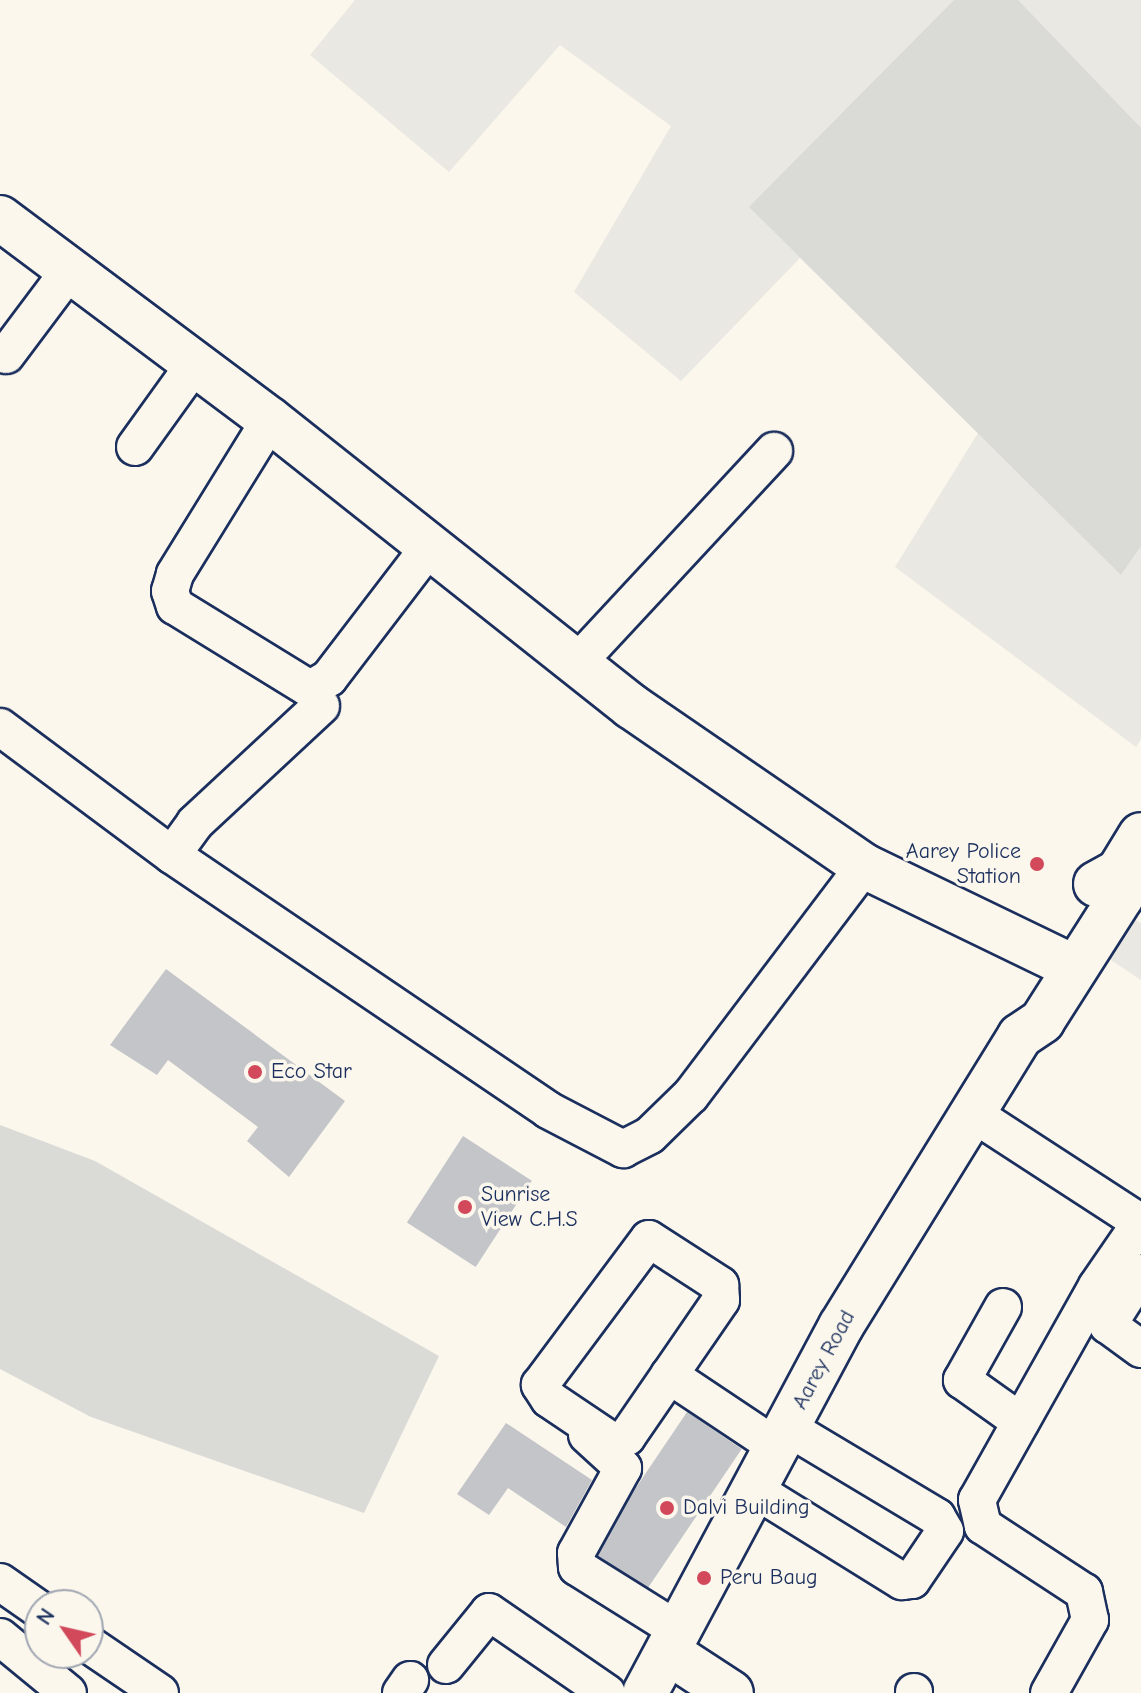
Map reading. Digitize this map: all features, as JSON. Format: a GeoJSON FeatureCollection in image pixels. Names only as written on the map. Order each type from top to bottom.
{"type":"FeatureCollection","features":[{"type":"Feature","properties":{"kind":"street"},"geometry":{"type":"LineString","coordinates":[[0,218],[270,420],[427,550],[576,664],[864,866],[1062,961]]}},
{"type":"Feature","properties":{"kind":"street"},"geometry":{"type":"LineString","coordinates":[[6,355],[69,271]]}},
{"type":"Feature","properties":{"kind":"street"},"geometry":{"type":"LineString","coordinates":[[135,447],[194,365]]}},
{"type":"Feature","properties":{"kind":"street"},"geometry":{"type":"LineString","coordinates":[[270,420],[175,574],[170,591],[175,606],[310,689],[329,678],[427,550]]}},
{"type":"Feature","properties":{"kind":"street"},"geometry":{"type":"LineString","coordinates":[[576,664],[774,451]]}},
{"type":"Feature","properties":{"kind":"street"},"geometry":{"type":"LineString","coordinates":[[172,855],[195,823],[321,706]]}},
{"type":"Feature","properties":{"kind":"street"},"geometry":{"type":"LineString","coordinates":[[0,727],[172,855],[548,1110],[623,1149],[650,1135],[691,1095],[864,866]]}},
{"type":"Feature","properties":{"kind":"street","name":"Aarey Road"},"geometry":{"type":"LineString","coordinates":[[645,1693],[841,1326],[1020,1036],[1018,1005],[1062,961],[1097,882],[1130,853]]}},
{"type":"Feature","properties":{"kind":"street"},"geometry":{"type":"LineString","coordinates":[[972,1113],[1140,1222],[1109,1294],[1021,1422],[977,1500],[983,1526],[1084,1592],[1090,1620],[1049,1693]]}},
{"type":"Feature","properties":{"kind":"street"},"geometry":{"type":"LineString","coordinates":[[649,1239],[711,1278],[722,1293],[669,1375],[627,1437],[613,1442],[549,1399],[540,1385],[649,1239]]}},
{"type":"Feature","properties":{"kind":"street"},"geometry":{"type":"LineString","coordinates":[[1109,1294],[1141,1273]]}},
{"type":"Feature","properties":{"kind":"street"},"geometry":{"type":"LineString","coordinates":[[1109,1294],[1110,1330],[1141,1349]]}},
{"type":"Feature","properties":{"kind":"street"},"geometry":{"type":"LineString","coordinates":[[1003,1307],[962,1380],[1021,1422]]}},
{"type":"Feature","properties":{"kind":"street"},"geometry":{"type":"LineString","coordinates":[[669,1375],[782,1438],[937,1517],[945,1531],[912,1580],[902,1581],[755,1490]]}},
{"type":"Feature","properties":{"kind":"street"},"geometry":{"type":"LineString","coordinates":[[522,1392],[620,1460],[619,1479],[576,1553],[577,1567],[674,1642],[731,1693]]}},
{"type":"Feature","properties":{"kind":"street"},"geometry":{"type":"LineString","coordinates":[[0,1582],[24,1599]]}},
{"type":"Feature","properties":{"kind":"street"},"geometry":{"type":"LineString","coordinates":[[446,1665],[489,1612],[607,1693]]}},
{"type":"Feature","properties":{"kind":"street"},"geometry":{"type":"LineString","coordinates":[[0,1637],[68,1693]]}},
{"type":"Feature","properties":{"kind":"street"},"geometry":{"type":"LineString","coordinates":[[104,1656],[146,1689]]}},
{"type":"Feature","properties":{"kind":"shaded area"},"geometry":{"type":"Polygon","coordinates":[[[355,0],[1141,0],[1141,739],[1136,747],[895,567],[978,433],[800,258],[681,381],[574,292],[671,126],[560,45],[449,172],[310,55],[355,0]]]}},
{"type":"Feature","properties":{"kind":"shaded area"},"geometry":{"type":"Polygon","coordinates":[[[954,0],[1018,0],[1141,128],[1141,546],[1121,575],[749,207],[954,0]]]}},
{"type":"Feature","properties":{"kind":"shaded area"},"geometry":{"type":"Polygon","coordinates":[[[1134,919],[1141,923],[1141,980],[1105,956],[1134,919]]]}},
{"type":"Feature","properties":{"kind":"shaded area"},"geometry":{"type":"Polygon","coordinates":[[[0,1125],[95,1161],[439,1356],[364,1513],[91,1417],[0,1369],[0,1125]]]}},
{"type":"Feature","properties":{"kind":"building","name":"Eco Star"},"geometry":{"type":"Polygon","coordinates":[[[166,969],[345,1101],[289,1177],[247,1141],[258,1127],[168,1060],[157,1075],[110,1045],[166,969]]]}},
{"type":"Feature","properties":{"kind":"building","name":"Sunrise View C.H.S"},"geometry":{"type":"Polygon","coordinates":[[[463,1136],[532,1181],[476,1267],[407,1222],[463,1136]]]}},
{"type":"Feature","properties":{"kind":"building","name":"Dalvi Building"},"geometry":{"type":"Polygon","coordinates":[[[687,1412],[742,1449],[647,1589],[592,1552],[687,1412]]]}},
{"type":"Feature","properties":{"kind":"building"},"geometry":{"type":"Polygon","coordinates":[[[506,1423],[592,1480],[566,1527],[508,1488],[489,1515],[457,1494],[506,1423]]]}},
{"type":"Feature","properties":{"kind":"place","name":"Aarey Police Station"},"geometry":{"type":"Point","coordinates":[1037,864]}},
{"type":"Feature","properties":{"kind":"place","name":"Eco Star"},"geometry":{"type":"Point","coordinates":[255,1072]}},
{"type":"Feature","properties":{"kind":"place","name":"Sunrise View C.H.S"},"geometry":{"type":"Point","coordinates":[465,1207]}},
{"type":"Feature","properties":{"kind":"place","name":"Dalvi Building"},"geometry":{"type":"Point","coordinates":[667,1508]}},
{"type":"Feature","properties":{"kind":"place","name":"Peru Baug"},"geometry":{"type":"Point","coordinates":[704,1578]}}]}
